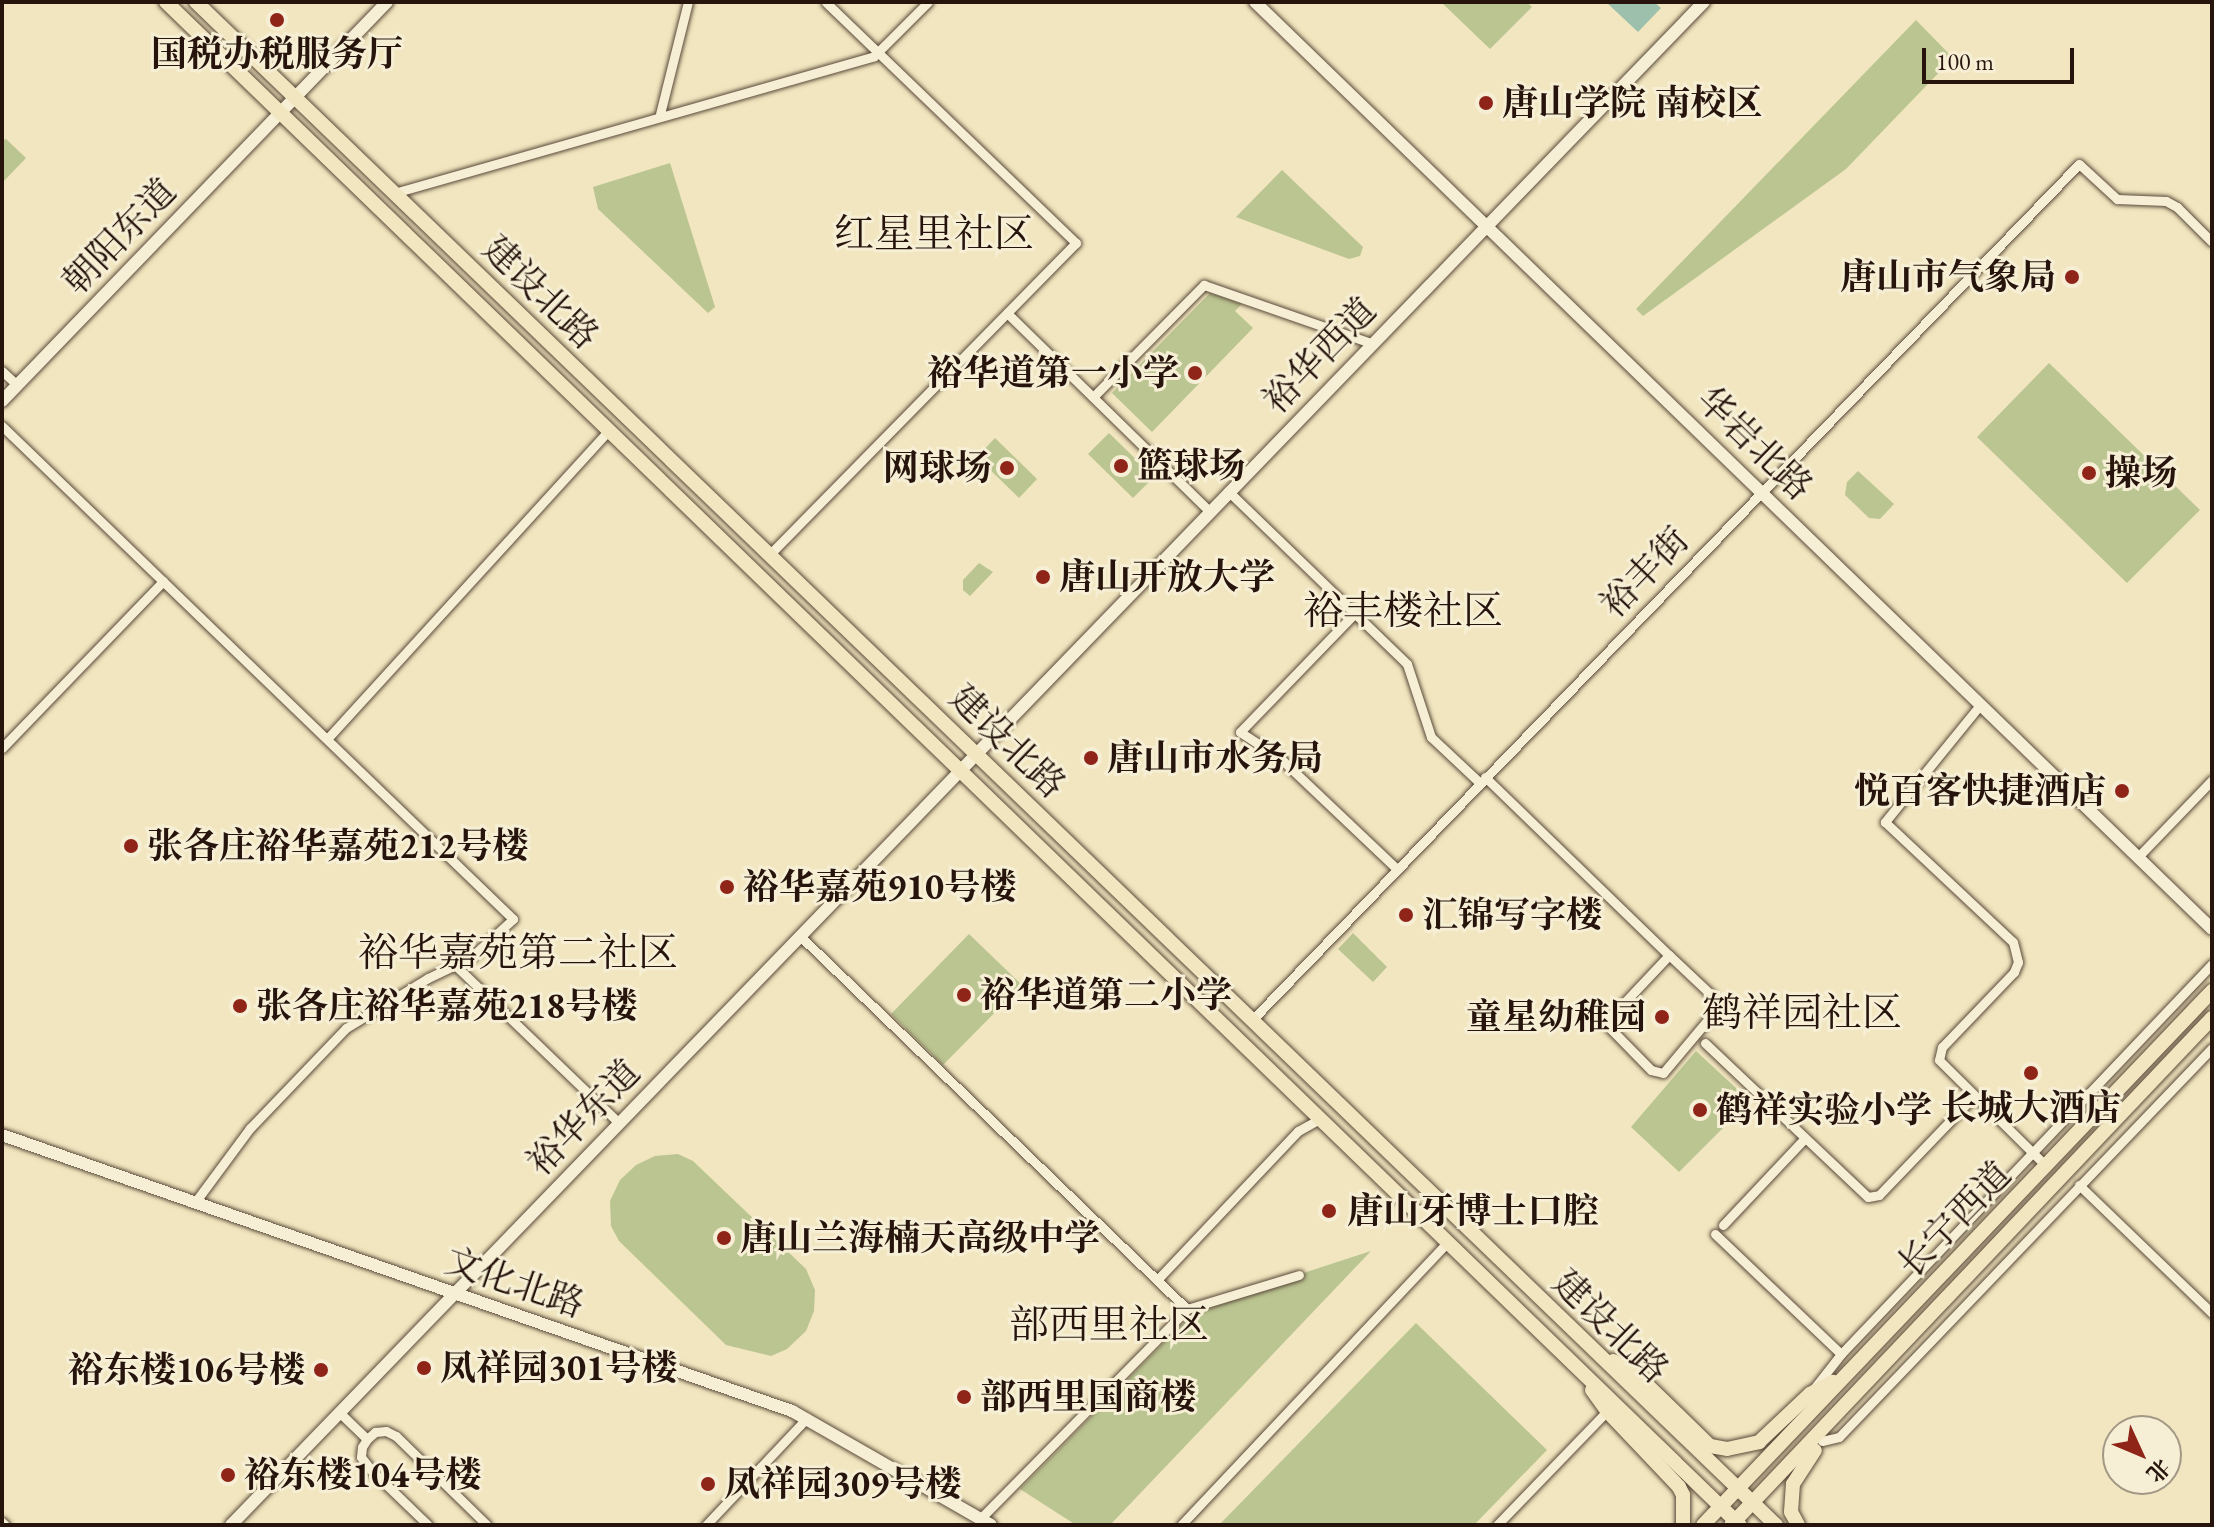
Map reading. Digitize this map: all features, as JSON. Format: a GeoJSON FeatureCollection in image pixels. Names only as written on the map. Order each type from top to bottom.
{"type":"FeatureCollection","features":[{"type":"Feature","properties":{"kind":"main road","name":"建设北路"},"geometry":{"type":"LineString","coordinates":[[166,2],[961,768],[1735,1524]]}},
{"type":"Feature","properties":{"kind":"main road","name":"建设北路"},"geometry":{"type":"LineString","coordinates":[[196,2],[977,751],[1776,1525]]}},
{"type":"Feature","properties":{"kind":"main road","name":"长宁西道"},"geometry":{"type":"LineString","coordinates":[[1703,1525],[2212,991]]}},
{"type":"Feature","properties":{"kind":"main road","name":"长宁西道"},"geometry":{"type":"LineString","coordinates":[[1735,1524],[2212,1018]]}},
{"type":"Feature","properties":{"kind":"main road"},"geometry":{"type":"LineString","coordinates":[[1589,1347],[1639,1377],[1710,1446],[1727,1449],[1759,1442],[1810,1394],[1845,1376]]}},
{"type":"Feature","properties":{"kind":"main road"},"geometry":{"type":"LineString","coordinates":[[1573,1364],[1607,1411],[1679,1487],[1683,1495],[1683,1525]]}},
{"type":"Feature","properties":{"kind":"main road"},"geometry":{"type":"LineString","coordinates":[[1798,1525],[1791,1512],[1793,1484],[1832,1420]]}},
{"type":"Feature","properties":{"kind":"street","name":"朝阳东道"},"geometry":{"type":"LineString","coordinates":[[2,401],[387,2]]}},
{"type":"Feature","properties":{"kind":"street"},"geometry":{"type":"LineString","coordinates":[[660,114],[688,2]]}},
{"type":"Feature","properties":{"kind":"street"},"geometry":{"type":"LineString","coordinates":[[771,553],[1076,243],[826,2]]}},
{"type":"Feature","properties":{"kind":"street"},"geometry":{"type":"LineString","coordinates":[[394,193],[879,53],[928,2]]}},
{"type":"Feature","properties":{"kind":"street","name":"华岩北路"},"geometry":{"type":"LineString","coordinates":[[1255,2],[2212,929]]}},
{"type":"Feature","properties":{"kind":"street","name":"裕华西道"},"geometry":{"type":"LineString","coordinates":[[977,751],[1704,2]]}},
{"type":"Feature","properties":{"kind":"street","name":"裕丰街"},"geometry":{"type":"LineString","coordinates":[[1252,1020],[2079,164],[2117,199],[2166,201],[2177,207],[2212,242]]}},
{"type":"Feature","properties":{"kind":"street"},"geometry":{"type":"LineString","coordinates":[[1093,397],[1204,285],[1373,344]]}},
{"type":"Feature","properties":{"kind":"street"},"geometry":{"type":"LineString","coordinates":[[1007,313],[1209,511]]}},
{"type":"Feature","properties":{"kind":"street"},"geometry":{"type":"LineString","coordinates":[[2,371],[17,385]]}},
{"type":"Feature","properties":{"kind":"street"},"geometry":{"type":"LineString","coordinates":[[2,426],[513,919],[457,967],[428,978],[346,1028],[250,1128],[196,1201]]}},
{"type":"Feature","properties":{"kind":"street"},"geometry":{"type":"LineString","coordinates":[[327,739],[608,431]]}},
{"type":"Feature","properties":{"kind":"street"},"geometry":{"type":"LineString","coordinates":[[1228,491],[1407,664],[1431,737],[1483,780],[1669,955],[1721,1004],[1663,1073],[1651,1070],[1605,1023],[1669,955]]}},
{"type":"Feature","properties":{"kind":"street"},"geometry":{"type":"LineString","coordinates":[[2,748],[163,581]]}},
{"type":"Feature","properties":{"kind":"street"},"geometry":{"type":"LineString","coordinates":[[1354,614],[1240,732],[1280,758],[1397,869]]}},
{"type":"Feature","properties":{"kind":"street"},"geometry":{"type":"LineString","coordinates":[[1980,705],[1885,822],[2013,942],[2017,951],[2014,972],[1939,1052],[1943,1066],[2046,1166]]}},
{"type":"Feature","properties":{"kind":"street","name":"裕华东道"},"geometry":{"type":"LineString","coordinates":[[231,1525],[977,751]]}},
{"type":"Feature","properties":{"kind":"street"},"geometry":{"type":"LineString","coordinates":[[2137,858],[2212,780]]}},
{"type":"Feature","properties":{"kind":"street"},"geometry":{"type":"LineString","coordinates":[[799,935],[1187,1309]]}},
{"type":"Feature","properties":{"kind":"street"},"geometry":{"type":"LineString","coordinates":[[1810,1394],[1841,1354],[2212,964]]}},
{"type":"Feature","properties":{"kind":"street"},"geometry":{"type":"LineString","coordinates":[[457,967],[619,1123]]}},
{"type":"Feature","properties":{"kind":"street"},"geometry":{"type":"LineString","coordinates":[[1705,1043],[1868,1197],[1879,1195],[1974,1096]]}},
{"type":"Feature","properties":{"kind":"street"},"geometry":{"type":"LineString","coordinates":[[1822,1441],[1839,1437],[2212,1048]]}},
{"type":"Feature","properties":{"kind":"street"},"geometry":{"type":"LineString","coordinates":[[1157,1280],[1298,1131],[1321,1118]]}},
{"type":"Feature","properties":{"kind":"street","name":"文化北路"},"geometry":{"type":"LineString","coordinates":[[3,1138],[196,1201],[807,1418],[985,1522]]}},
{"type":"Feature","properties":{"kind":"street"},"geometry":{"type":"LineString","coordinates":[[1723,1225],[1804,1139]]}},
{"type":"Feature","properties":{"kind":"street"},"geometry":{"type":"LineString","coordinates":[[2079,1185],[2212,1313]]}},
{"type":"Feature","properties":{"kind":"street"},"geometry":{"type":"LineString","coordinates":[[1715,1234],[1841,1354]]}},
{"type":"Feature","properties":{"kind":"street"},"geometry":{"type":"LineString","coordinates":[[1181,1525],[1447,1243]]}},
{"type":"Feature","properties":{"kind":"street"},"geometry":{"type":"LineString","coordinates":[[985,1522],[1187,1309],[1299,1275]]}},
{"type":"Feature","properties":{"kind":"street"},"geometry":{"type":"LineString","coordinates":[[1497,1525],[1607,1411]]}},
{"type":"Feature","properties":{"kind":"street"},"geometry":{"type":"LineString","coordinates":[[340,1413],[367,1439]]}},
{"type":"Feature","properties":{"kind":"street"},"geometry":{"type":"LineString","coordinates":[[706,1525],[807,1418]]}},
{"type":"Feature","properties":{"kind":"street"},"geometry":{"type":"LineString","coordinates":[[428,1525],[361,1457],[362,1447],[375,1432],[396,1436],[487,1525]]}},
{"type":"Feature","properties":{"kind":"shaded area"},"geometry":{"type":"Polygon","coordinates":[[[1441,2],[1527,2],[1532,7],[1490,49],[1441,2]]]}},
{"type":"Feature","properties":{"kind":"shaded area"},"geometry":{"type":"Polygon","coordinates":[[[1606,2],[1654,2],[1661,8],[1638,32],[1606,2]]]}},
{"type":"Feature","properties":{"kind":"shaded area"},"geometry":{"type":"Polygon","coordinates":[[[1916,20],[1953,58],[1846,169],[1643,316],[1636,309],[1916,20]]]}},
{"type":"Feature","properties":{"kind":"shaded area"},"geometry":{"type":"Polygon","coordinates":[[[6,139],[26,158],[3,182],[2,140],[6,139]]]}},
{"type":"Feature","properties":{"kind":"shaded area"},"geometry":{"type":"Polygon","coordinates":[[[670,163],[715,307],[708,313],[598,209],[593,187],[670,163]]]}},
{"type":"Feature","properties":{"kind":"shaded area"},"geometry":{"type":"Polygon","coordinates":[[[1282,170],[1363,247],[1360,256],[1349,259],[1236,217],[1282,170]]]}},
{"type":"Feature","properties":{"kind":"shaded area"},"geometry":{"type":"Polygon","coordinates":[[[1210,293],[1242,304],[1235,311],[1253,328],[1152,432],[1112,393],[1210,293]]]}},
{"type":"Feature","properties":{"kind":"shaded area","name":"操场"},"geometry":{"type":"Polygon","coordinates":[[[2049,363],[2200,510],[2127,583],[1977,437],[2049,363]]]}},
{"type":"Feature","properties":{"kind":"shaded area","name":"篮球场"},"geometry":{"type":"Polygon","coordinates":[[[1109,433],[1154,477],[1133,498],[1088,454],[1109,433]]]}},
{"type":"Feature","properties":{"kind":"shaded area","name":"网球场"},"geometry":{"type":"Polygon","coordinates":[[[995,438],[1037,479],[1019,498],[977,457],[995,438]]]}},
{"type":"Feature","properties":{"kind":"shaded area"},"geometry":{"type":"Polygon","coordinates":[[[1858,471],[1894,504],[1880,519],[1869,518],[1845,495],[1847,482],[1858,471]]]}},
{"type":"Feature","properties":{"kind":"shaded area"},"geometry":{"type":"Polygon","coordinates":[[[979,563],[993,572],[970,596],[963,590],[963,580],[979,563]]]}},
{"type":"Feature","properties":{"kind":"shaded area"},"geometry":{"type":"Polygon","coordinates":[[[1353,933],[1387,967],[1373,982],[1338,949],[1353,933]]]}},
{"type":"Feature","properties":{"kind":"shaded area"},"geometry":{"type":"Polygon","coordinates":[[[969,934],[1022,985],[943,1065],[891,1014],[969,934]]]}},
{"type":"Feature","properties":{"kind":"shaded area"},"geometry":{"type":"Polygon","coordinates":[[[1696,1051],[1750,1101],[1679,1172],[1631,1127],[1696,1051]]]}},
{"type":"Feature","properties":{"kind":"shaded area"},"geometry":{"type":"Polygon","coordinates":[[[678,1154],[693,1161],[806,1269],[815,1290],[814,1311],[806,1331],[787,1349],[771,1356],[726,1345],[619,1241],[611,1226],[610,1201],[620,1180],[636,1165],[655,1156],[678,1154]]]}},
{"type":"Feature","properties":{"kind":"shaded area"},"geometry":{"type":"Polygon","coordinates":[[[1371,1251],[1110,1525],[1076,1525],[1020,1489],[1199,1307],[1371,1251]]]}},
{"type":"Feature","properties":{"kind":"shaded area"},"geometry":{"type":"Polygon","coordinates":[[[1416,1323],[1547,1450],[1474,1525],[1219,1525],[1416,1323]]]}},
{"type":"Feature","properties":{"kind":"place","name":"国税办税服务厅"},"geometry":{"type":"Point","coordinates":[277,20]}},
{"type":"Feature","properties":{"kind":"place","name":"唐山学院 南校区"},"geometry":{"type":"Point","coordinates":[1486,103]}},
{"type":"Feature","properties":{"kind":"place","name":"唐山市气象局"},"geometry":{"type":"Point","coordinates":[2072,277]}},
{"type":"Feature","properties":{"kind":"place","name":"裕华道第一小学"},"geometry":{"type":"Point","coordinates":[1195,373]}},
{"type":"Feature","properties":{"kind":"place","name":"篮球场"},"geometry":{"type":"Point","coordinates":[1121,466]}},
{"type":"Feature","properties":{"kind":"place","name":"网球场"},"geometry":{"type":"Point","coordinates":[1007,468]}},
{"type":"Feature","properties":{"kind":"place","name":"操场"},"geometry":{"type":"Point","coordinates":[2089,473]}},
{"type":"Feature","properties":{"kind":"place","name":"唐山开放大学"},"geometry":{"type":"Point","coordinates":[1043,577]}},
{"type":"Feature","properties":{"kind":"place","name":"唐山市水务局"},"geometry":{"type":"Point","coordinates":[1091,758]}},
{"type":"Feature","properties":{"kind":"place","name":"悦百客快捷酒店"},"geometry":{"type":"Point","coordinates":[2122,791]}},
{"type":"Feature","properties":{"kind":"place","name":"张各庄裕华嘉苑212号楼"},"geometry":{"type":"Point","coordinates":[131,846]}},
{"type":"Feature","properties":{"kind":"place","name":"裕华嘉苑910号楼"},"geometry":{"type":"Point","coordinates":[727,887]}},
{"type":"Feature","properties":{"kind":"place","name":"汇锦写字楼"},"geometry":{"type":"Point","coordinates":[1406,915]}},
{"type":"Feature","properties":{"kind":"place","name":"裕华道第二小学"},"geometry":{"type":"Point","coordinates":[964,995]}},
{"type":"Feature","properties":{"kind":"place","name":"张各庄裕华嘉苑218号楼"},"geometry":{"type":"Point","coordinates":[240,1006]}},
{"type":"Feature","properties":{"kind":"place","name":"童星幼稚园"},"geometry":{"type":"Point","coordinates":[1662,1017]}},
{"type":"Feature","properties":{"kind":"place","name":"长城大酒店"},"geometry":{"type":"Point","coordinates":[2031,1073]}},
{"type":"Feature","properties":{"kind":"place","name":"鹤祥实验小学"},"geometry":{"type":"Point","coordinates":[1700,1110]}},
{"type":"Feature","properties":{"kind":"place","name":"唐山牙博士口腔"},"geometry":{"type":"Point","coordinates":[1329,1211]}},
{"type":"Feature","properties":{"kind":"place","name":"唐山兰海楠天高级中学"},"geometry":{"type":"Point","coordinates":[724,1238]}},
{"type":"Feature","properties":{"kind":"place","name":"凤祥园301号楼"},"geometry":{"type":"Point","coordinates":[424,1368]}},
{"type":"Feature","properties":{"kind":"place","name":"裕东楼106号楼"},"geometry":{"type":"Point","coordinates":[321,1370]}},
{"type":"Feature","properties":{"kind":"place","name":"部西里国商楼"},"geometry":{"type":"Point","coordinates":[964,1397]}},
{"type":"Feature","properties":{"kind":"place","name":"裕东楼104号楼"},"geometry":{"type":"Point","coordinates":[228,1475]}},
{"type":"Feature","properties":{"kind":"place","name":"凤祥园309号楼"},"geometry":{"type":"Point","coordinates":[708,1484]}},
{"type":"Feature","properties":{"kind":"district","name":"红星里社区"},"geometry":{"type":"Point","coordinates":[934,233]}},
{"type":"Feature","properties":{"kind":"district","name":"裕丰楼社区"},"geometry":{"type":"Point","coordinates":[1403,610]}},
{"type":"Feature","properties":{"kind":"district","name":"裕华嘉苑第二社区"},"geometry":{"type":"Point","coordinates":[518,952]}},
{"type":"Feature","properties":{"kind":"district","name":"鹤祥园社区"},"geometry":{"type":"Point","coordinates":[1802,1012]}},
{"type":"Feature","properties":{"kind":"district","name":"部西里社区"},"geometry":{"type":"Point","coordinates":[1109,1324]}}]}
